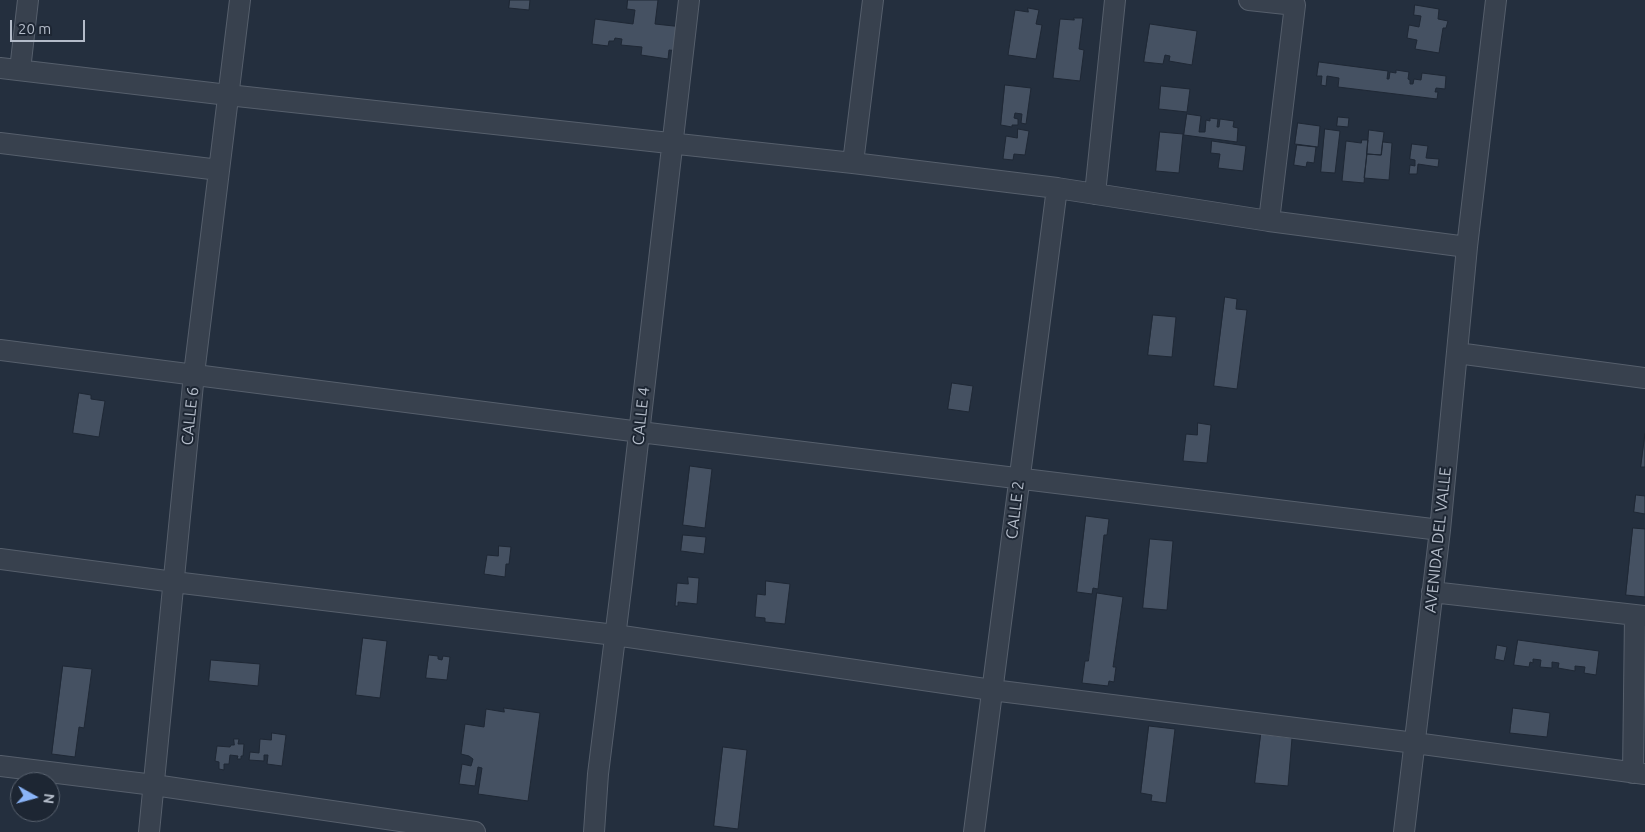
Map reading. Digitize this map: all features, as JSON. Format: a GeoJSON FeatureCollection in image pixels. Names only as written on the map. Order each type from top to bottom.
{"type":"FeatureCollection","features":[{"type":"Feature","properties":{"kind":"street"},"geometry":{"type":"LineString","coordinates":[[20,70],[28,0]]}},
{"type":"Feature","properties":{"kind":"street","name":"CALLE 6"},"geometry":{"type":"LineString","coordinates":[[149,832],[194,374],[240,0]]}},
{"type":"Feature","properties":{"kind":"street","name":"CALLE 4"},"geometry":{"type":"LineString","coordinates":[[594,832],[598,774],[640,432],[689,0]]}},
{"type":"Feature","properties":{"kind":"street"},"geometry":{"type":"LineString","coordinates":[[854,162],[873,0]]}},
{"type":"Feature","properties":{"kind":"street"},"geometry":{"type":"LineString","coordinates":[[1095,194],[1115,0]]}},
{"type":"Feature","properties":{"kind":"street"},"geometry":{"type":"LineString","coordinates":[[1249,0],[1295,3],[1269,221]]}},
{"type":"Feature","properties":{"kind":"street","name":"AVENIDA DEL VALLE"},"geometry":{"type":"LineString","coordinates":[[1404,832],[1440,530],[1467,247],[1496,0]]}},
{"type":"Feature","properties":{"kind":"street"},"geometry":{"type":"LineString","coordinates":[[0,68],[228,95],[854,162],[1057,188],[1269,221],[1467,247]]}},
{"type":"Feature","properties":{"kind":"street"},"geometry":{"type":"LineString","coordinates":[[0,143],[219,170]]}},
{"type":"Feature","properties":{"kind":"street","name":"CALLE 2"},"geometry":{"type":"LineString","coordinates":[[974,832],[1057,188]]}},
{"type":"Feature","properties":{"kind":"street"},"geometry":{"type":"LineString","coordinates":[[0,350],[640,432],[1440,530]]}},
{"type":"Feature","properties":{"kind":"street"},"geometry":{"type":"LineString","coordinates":[[1457,353],[1645,378]]}},
{"type":"Feature","properties":{"kind":"street"},"geometry":{"type":"LineString","coordinates":[[0,559],[615,635],[992,690],[1415,743],[1639,774],[1640,616],[1432,592]]}},
{"type":"Feature","properties":{"kind":"street"},"geometry":{"type":"LineString","coordinates":[[0,766],[44,772]]}},
{"type":"Feature","properties":{"kind":"street"},"geometry":{"type":"LineString","coordinates":[[60,774],[154,785],[371,825],[475,832]]}},
{"type":"Feature","properties":{"kind":"building"},"geometry":{"type":"Polygon","coordinates":[[[510,0],[530,0],[529,10],[509,8],[510,0]]]}},
{"type":"Feature","properties":{"kind":"building"},"geometry":{"type":"Polygon","coordinates":[[[628,0],[658,0],[655,24],[683,27],[680,51],[669,50],[668,59],[641,55],[642,47],[621,45],[622,39],[615,38],[614,41],[609,41],[608,46],[592,44],[595,19],[633,24],[635,10],[627,9],[628,0]]]}},
{"type":"Feature","properties":{"kind":"building"},"geometry":{"type":"Polygon","coordinates":[[[1415,5],[1439,9],[1438,19],[1448,21],[1446,28],[1443,28],[1439,53],[1415,49],[1417,40],[1407,38],[1409,25],[1419,27],[1421,16],[1414,15],[1415,5]]]}},
{"type":"Feature","properties":{"kind":"building"},"geometry":{"type":"Polygon","coordinates":[[[1028,8],[1039,10],[1036,24],[1042,25],[1036,59],[1008,55],[1015,10],[1028,12],[1028,8]]]}},
{"type":"Feature","properties":{"kind":"building"},"geometry":{"type":"Polygon","coordinates":[[[1074,18],[1083,18],[1079,49],[1084,50],[1080,81],[1053,78],[1060,19],[1074,20],[1074,18]]]}},
{"type":"Feature","properties":{"kind":"building"},"geometry":{"type":"Polygon","coordinates":[[[1150,24],[1197,31],[1192,65],[1169,61],[1170,56],[1165,55],[1163,64],[1144,62],[1150,24]]]}},
{"type":"Feature","properties":{"kind":"building"},"geometry":{"type":"Polygon","coordinates":[[[1319,62],[1388,71],[1387,79],[1389,79],[1390,72],[1396,73],[1396,70],[1409,72],[1408,79],[1410,84],[1413,84],[1414,79],[1421,80],[1422,73],[1446,76],[1445,89],[1436,88],[1435,92],[1438,92],[1437,99],[1338,87],[1339,78],[1327,76],[1326,86],[1321,85],[1322,76],[1317,76],[1319,62]]]}},
{"type":"Feature","properties":{"kind":"building"},"geometry":{"type":"Polygon","coordinates":[[[1005,85],[1031,88],[1026,124],[1021,123],[1022,114],[1015,113],[1014,118],[1018,119],[1018,125],[1012,125],[1012,127],[1001,125],[1005,85]]]}},
{"type":"Feature","properties":{"kind":"building"},"geometry":{"type":"Polygon","coordinates":[[[1161,86],[1190,89],[1187,112],[1159,109],[1161,86]]]}},
{"type":"Feature","properties":{"kind":"building"},"geometry":{"type":"Polygon","coordinates":[[[1187,114],[1201,116],[1199,132],[1205,132],[1206,120],[1210,121],[1210,118],[1218,119],[1217,127],[1219,127],[1220,119],[1234,121],[1233,127],[1238,128],[1237,142],[1184,135],[1187,114]]]}},
{"type":"Feature","properties":{"kind":"building"},"geometry":{"type":"Polygon","coordinates":[[[1338,117],[1349,118],[1348,127],[1337,126],[1338,117]]]}},
{"type":"Feature","properties":{"kind":"building"},"geometry":{"type":"Polygon","coordinates":[[[1298,123],[1320,126],[1318,147],[1295,144],[1298,123]]]}},
{"type":"Feature","properties":{"kind":"building"},"geometry":{"type":"Polygon","coordinates":[[[1018,129],[1029,131],[1025,155],[1014,154],[1013,160],[1003,159],[1006,136],[1017,138],[1018,129]]]}},
{"type":"Feature","properties":{"kind":"building"},"geometry":{"type":"Polygon","coordinates":[[[1325,129],[1340,131],[1335,173],[1321,172],[1325,129]]]}},
{"type":"Feature","properties":{"kind":"building"},"geometry":{"type":"Polygon","coordinates":[[[1369,130],[1384,132],[1381,155],[1367,154],[1369,130]]]}},
{"type":"Feature","properties":{"kind":"building"},"geometry":{"type":"Polygon","coordinates":[[[1160,132],[1183,134],[1179,173],[1156,171],[1160,132]]]}},
{"type":"Feature","properties":{"kind":"building"},"geometry":{"type":"Polygon","coordinates":[[[1362,140],[1368,140],[1364,183],[1342,181],[1346,141],[1361,143],[1362,140]]]}},
{"type":"Feature","properties":{"kind":"building"},"geometry":{"type":"Polygon","coordinates":[[[1212,141],[1246,146],[1243,171],[1218,168],[1220,154],[1211,153],[1212,141]]]}},
{"type":"Feature","properties":{"kind":"building"},"geometry":{"type":"Polygon","coordinates":[[[1383,142],[1392,143],[1389,180],[1364,178],[1367,154],[1381,155],[1383,142]]]}},
{"type":"Feature","properties":{"kind":"building"},"geometry":{"type":"Polygon","coordinates":[[[1412,144],[1428,146],[1426,158],[1439,159],[1438,167],[1418,164],[1417,174],[1409,174],[1410,165],[1415,166],[1415,160],[1410,159],[1412,144]]]}},
{"type":"Feature","properties":{"kind":"building"},"geometry":{"type":"Polygon","coordinates":[[[1297,145],[1316,147],[1314,163],[1307,162],[1306,167],[1294,165],[1297,145]]]}},
{"type":"Feature","properties":{"kind":"building"},"geometry":{"type":"Polygon","coordinates":[[[1225,297],[1237,299],[1236,309],[1247,310],[1237,389],[1214,386],[1225,297]]]}},
{"type":"Feature","properties":{"kind":"building"},"geometry":{"type":"Polygon","coordinates":[[[1153,315],[1176,317],[1172,357],[1148,355],[1153,315]]]}},
{"type":"Feature","properties":{"kind":"building"},"geometry":{"type":"Polygon","coordinates":[[[952,383],[973,386],[969,412],[948,409],[952,383]]]}},
{"type":"Feature","properties":{"kind":"building"},"geometry":{"type":"Polygon","coordinates":[[[79,393],[91,395],[91,399],[105,401],[99,437],[73,433],[79,393]]]}},
{"type":"Feature","properties":{"kind":"building"},"geometry":{"type":"Polygon","coordinates":[[[1198,423],[1211,425],[1207,463],[1183,461],[1186,434],[1197,435],[1198,423]]]}},
{"type":"Feature","properties":{"kind":"building"},"geometry":{"type":"Polygon","coordinates":[[[1645,434],[1645,467],[1641,467],[1645,434]]]}},
{"type":"Feature","properties":{"kind":"building"},"geometry":{"type":"Polygon","coordinates":[[[690,466],[712,469],[705,528],[683,525],[690,466]]]}},
{"type":"Feature","properties":{"kind":"building"},"geometry":{"type":"Polygon","coordinates":[[[1636,495],[1645,496],[1645,514],[1634,512],[1636,495]]]}},
{"type":"Feature","properties":{"kind":"building"},"geometry":{"type":"Polygon","coordinates":[[[1086,516],[1109,519],[1107,535],[1104,535],[1098,589],[1093,588],[1092,594],[1077,592],[1086,516]]]}},
{"type":"Feature","properties":{"kind":"building"},"geometry":{"type":"Polygon","coordinates":[[[1633,528],[1645,529],[1645,597],[1626,595],[1633,528]]]}},
{"type":"Feature","properties":{"kind":"building"},"geometry":{"type":"Polygon","coordinates":[[[683,535],[706,537],[704,554],[681,551],[683,535]]]}},
{"type":"Feature","properties":{"kind":"building"},"geometry":{"type":"Polygon","coordinates":[[[1150,539],[1173,541],[1167,610],[1143,608],[1150,539]]]}},
{"type":"Feature","properties":{"kind":"building"},"geometry":{"type":"Polygon","coordinates":[[[499,546],[511,547],[509,564],[506,564],[505,577],[484,574],[487,555],[498,556],[499,546]]]}},
{"type":"Feature","properties":{"kind":"building"},"geometry":{"type":"Polygon","coordinates":[[[688,577],[699,578],[697,604],[678,602],[678,606],[675,606],[677,583],[688,584],[688,577]]]}},
{"type":"Feature","properties":{"kind":"building"},"geometry":{"type":"Polygon","coordinates":[[[766,581],[790,584],[785,624],[765,622],[765,618],[755,617],[757,594],[765,595],[766,581]]]}},
{"type":"Feature","properties":{"kind":"building"},"geometry":{"type":"Polygon","coordinates":[[[1097,593],[1123,597],[1113,667],[1116,667],[1114,682],[1109,681],[1108,686],[1082,683],[1085,661],[1088,661],[1097,593]]]}},
{"type":"Feature","properties":{"kind":"building"},"geometry":{"type":"Polygon","coordinates":[[[363,638],[387,641],[380,698],[356,695],[363,638]]]}},
{"type":"Feature","properties":{"kind":"building"},"geometry":{"type":"Polygon","coordinates":[[[1518,640],[1599,651],[1596,675],[1584,673],[1585,667],[1575,666],[1575,671],[1558,668],[1559,663],[1552,662],[1552,668],[1540,667],[1541,660],[1533,659],[1533,663],[1530,662],[1529,667],[1514,665],[1518,640]]]}},
{"type":"Feature","properties":{"kind":"building"},"geometry":{"type":"Polygon","coordinates":[[[1497,645],[1507,647],[1504,661],[1495,659],[1497,645]]]}},
{"type":"Feature","properties":{"kind":"building"},"geometry":{"type":"Polygon","coordinates":[[[429,655],[438,656],[438,659],[442,660],[443,656],[450,657],[447,680],[426,678],[429,655]]]}},
{"type":"Feature","properties":{"kind":"building"},"geometry":{"type":"Polygon","coordinates":[[[211,660],[260,664],[258,686],[209,681],[211,660]]]}},
{"type":"Feature","properties":{"kind":"building"},"geometry":{"type":"Polygon","coordinates":[[[63,666],[92,669],[84,728],[79,727],[75,757],[52,754],[63,666]]]}},
{"type":"Feature","properties":{"kind":"building"},"geometry":{"type":"Polygon","coordinates":[[[504,708],[540,713],[528,801],[478,794],[482,768],[478,767],[475,786],[459,784],[462,764],[471,766],[473,759],[461,754],[465,724],[484,727],[486,709],[504,712],[504,708]]]}},
{"type":"Feature","properties":{"kind":"building"},"geometry":{"type":"Polygon","coordinates":[[[1513,708],[1550,713],[1547,737],[1510,733],[1513,708]]]}},
{"type":"Feature","properties":{"kind":"building"},"geometry":{"type":"Polygon","coordinates":[[[1149,726],[1175,729],[1166,803],[1151,801],[1152,795],[1141,793],[1149,726]]]}},
{"type":"Feature","properties":{"kind":"building"},"geometry":{"type":"Polygon","coordinates":[[[272,733],[286,735],[282,766],[267,764],[268,755],[264,755],[264,761],[249,760],[250,752],[259,753],[260,739],[271,740],[272,733]]]}},
{"type":"Feature","properties":{"kind":"building"},"geometry":{"type":"Polygon","coordinates":[[[1261,734],[1292,738],[1288,786],[1255,783],[1261,734]]]}},
{"type":"Feature","properties":{"kind":"building"},"geometry":{"type":"Polygon","coordinates":[[[234,739],[239,739],[238,744],[244,744],[243,756],[241,756],[241,759],[237,759],[238,756],[230,755],[229,764],[224,764],[224,770],[219,769],[219,762],[215,761],[217,746],[230,747],[234,745],[234,739]]]}},
{"type":"Feature","properties":{"kind":"building"},"geometry":{"type":"Polygon","coordinates":[[[723,747],[747,750],[738,829],[714,826],[723,747]]]}}]}
